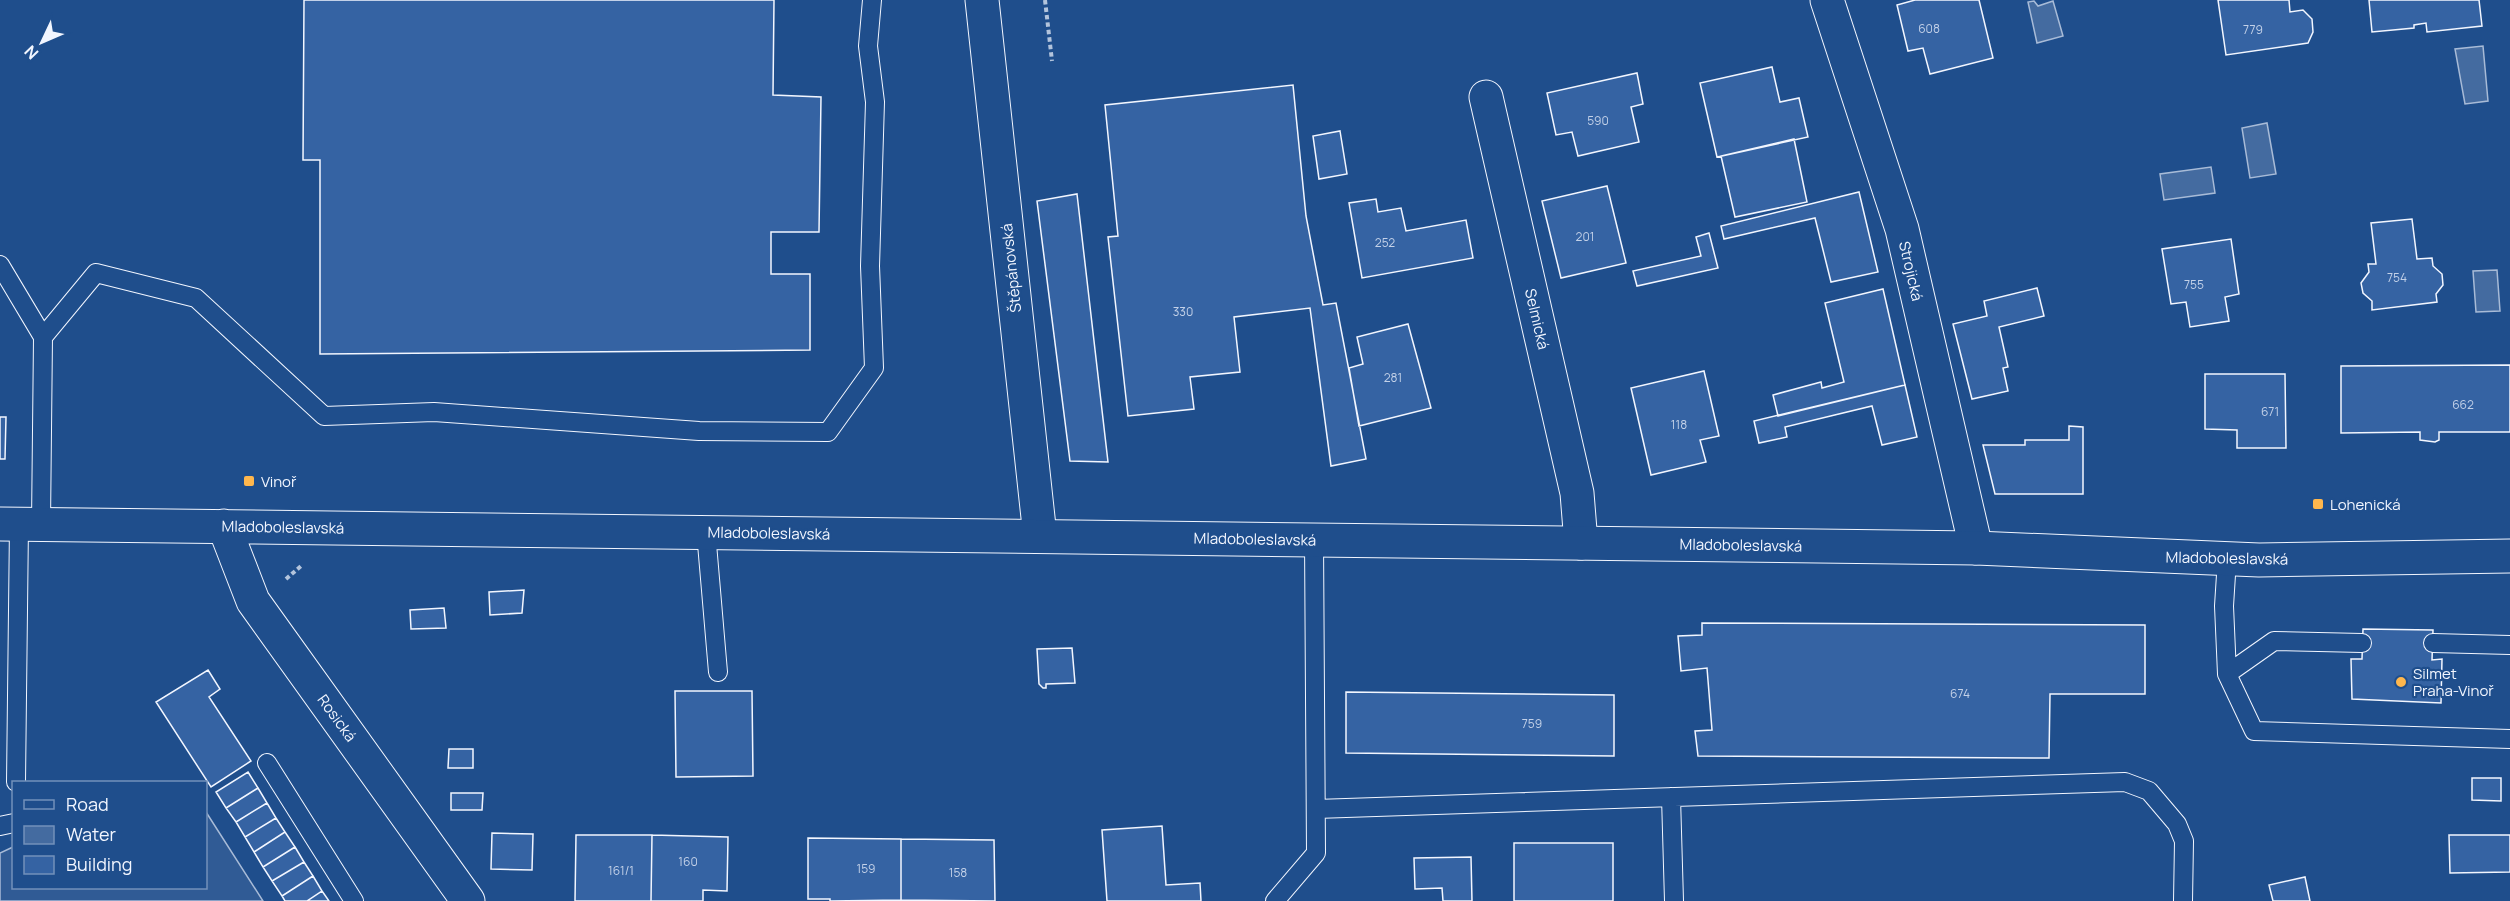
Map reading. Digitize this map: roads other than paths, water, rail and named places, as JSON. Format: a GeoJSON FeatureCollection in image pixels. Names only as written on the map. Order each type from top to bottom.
{"type":"FeatureCollection","features":[{"type":"Feature","properties":{"kind":"main road","name":"Štěpánovská"},"geometry":{"type":"LineString","coordinates":[[982,0],[1040,536]]}},
{"type":"Feature","properties":{"kind":"main road","name":"Strojická"},"geometry":{"type":"LineString","coordinates":[[1827,0],[1902,229],[1976,548]]}},
{"type":"Feature","properties":{"kind":"main road","name":"Selmická"},"geometry":{"type":"LineString","coordinates":[[1486,97],[1577,493],[1581,543]]}},
{"type":"Feature","properties":{"kind":"main road","name":"Mladoboleslavská"},"geometry":{"type":"LineString","coordinates":[[20,524],[1976,548],[2227,559],[2510,556]]}},
{"type":"Feature","properties":{"kind":"main road","name":"Rosická"},"geometry":{"type":"LineString","coordinates":[[224,526],[253,601],[468,901]]}},
{"type":"Feature","properties":{"kind":"lane"},"geometry":{"type":"LineString","coordinates":[[16,781],[20,524],[43,337],[96,273],[196,298],[324,416],[434,412],[699,431],[828,432],[874,368],[870,266],[875,102],[868,46],[872,0]]}},
{"type":"Feature","properties":{"kind":"lane"},"geometry":{"type":"LineString","coordinates":[[0,265],[43,337]]}},
{"type":"Feature","properties":{"kind":"lane"},"geometry":{"type":"LineString","coordinates":[[706,532],[718,672]]}},
{"type":"Feature","properties":{"kind":"lane"},"geometry":{"type":"LineString","coordinates":[[1275,901],[1316,853],[1314,539]]}},
{"type":"Feature","properties":{"kind":"lane"},"geometry":{"type":"LineString","coordinates":[[2227,559],[2224,606],[2227,674],[2254,731],[2510,739]]}},
{"type":"Feature","properties":{"kind":"lane"},"geometry":{"type":"LineString","coordinates":[[2227,674],[2274,641],[2362,643]]}},
{"type":"Feature","properties":{"kind":"lane"},"geometry":{"type":"LineString","coordinates":[[2433,643],[2510,645]]}},
{"type":"Feature","properties":{"kind":"lane"},"geometry":{"type":"LineString","coordinates":[[267,763],[354,901]]}},
{"type":"Feature","properties":{"kind":"lane"},"geometry":{"type":"LineString","coordinates":[[1316,809],[2125,782],[2149,791],[2177,824],[2184,841],[2183,901]]}},
{"type":"Feature","properties":{"kind":"lane"},"geometry":{"type":"LineString","coordinates":[[1671,797],[1674,901]]}},
{"type":"Feature","properties":{"kind":"water"},"geometry":{"type":"Polygon","coordinates":[[[2034,1],[2038,6],[2053,1],[2063,36],[2037,43],[2028,2],[2034,1]]]}},
{"type":"Feature","properties":{"kind":"water"},"geometry":{"type":"Polygon","coordinates":[[[2483,46],[2488,101],[2465,104],[2455,49],[2483,46]]]}},
{"type":"Feature","properties":{"kind":"water"},"geometry":{"type":"Polygon","coordinates":[[[2267,123],[2276,174],[2250,178],[2242,128],[2267,123]]]}},
{"type":"Feature","properties":{"kind":"water"},"geometry":{"type":"Polygon","coordinates":[[[2211,167],[2215,193],[2164,200],[2160,174],[2211,167]]]}},
{"type":"Feature","properties":{"kind":"water"},"geometry":{"type":"Polygon","coordinates":[[[2497,270],[2500,311],[2476,312],[2473,271],[2497,270]]]}},
{"type":"Feature","properties":{"kind":"place","name":"Vinoř"},"geometry":{"type":"Point","coordinates":[249,481]}},
{"type":"Feature","properties":{"kind":"place","name":"Lohenická"},"geometry":{"type":"Point","coordinates":[2318,504]}},
{"type":"Feature","properties":{"kind":"place","name":"Silmet Praha-Vinoř"},"geometry":{"type":"Point","coordinates":[2401,682]}}]}
